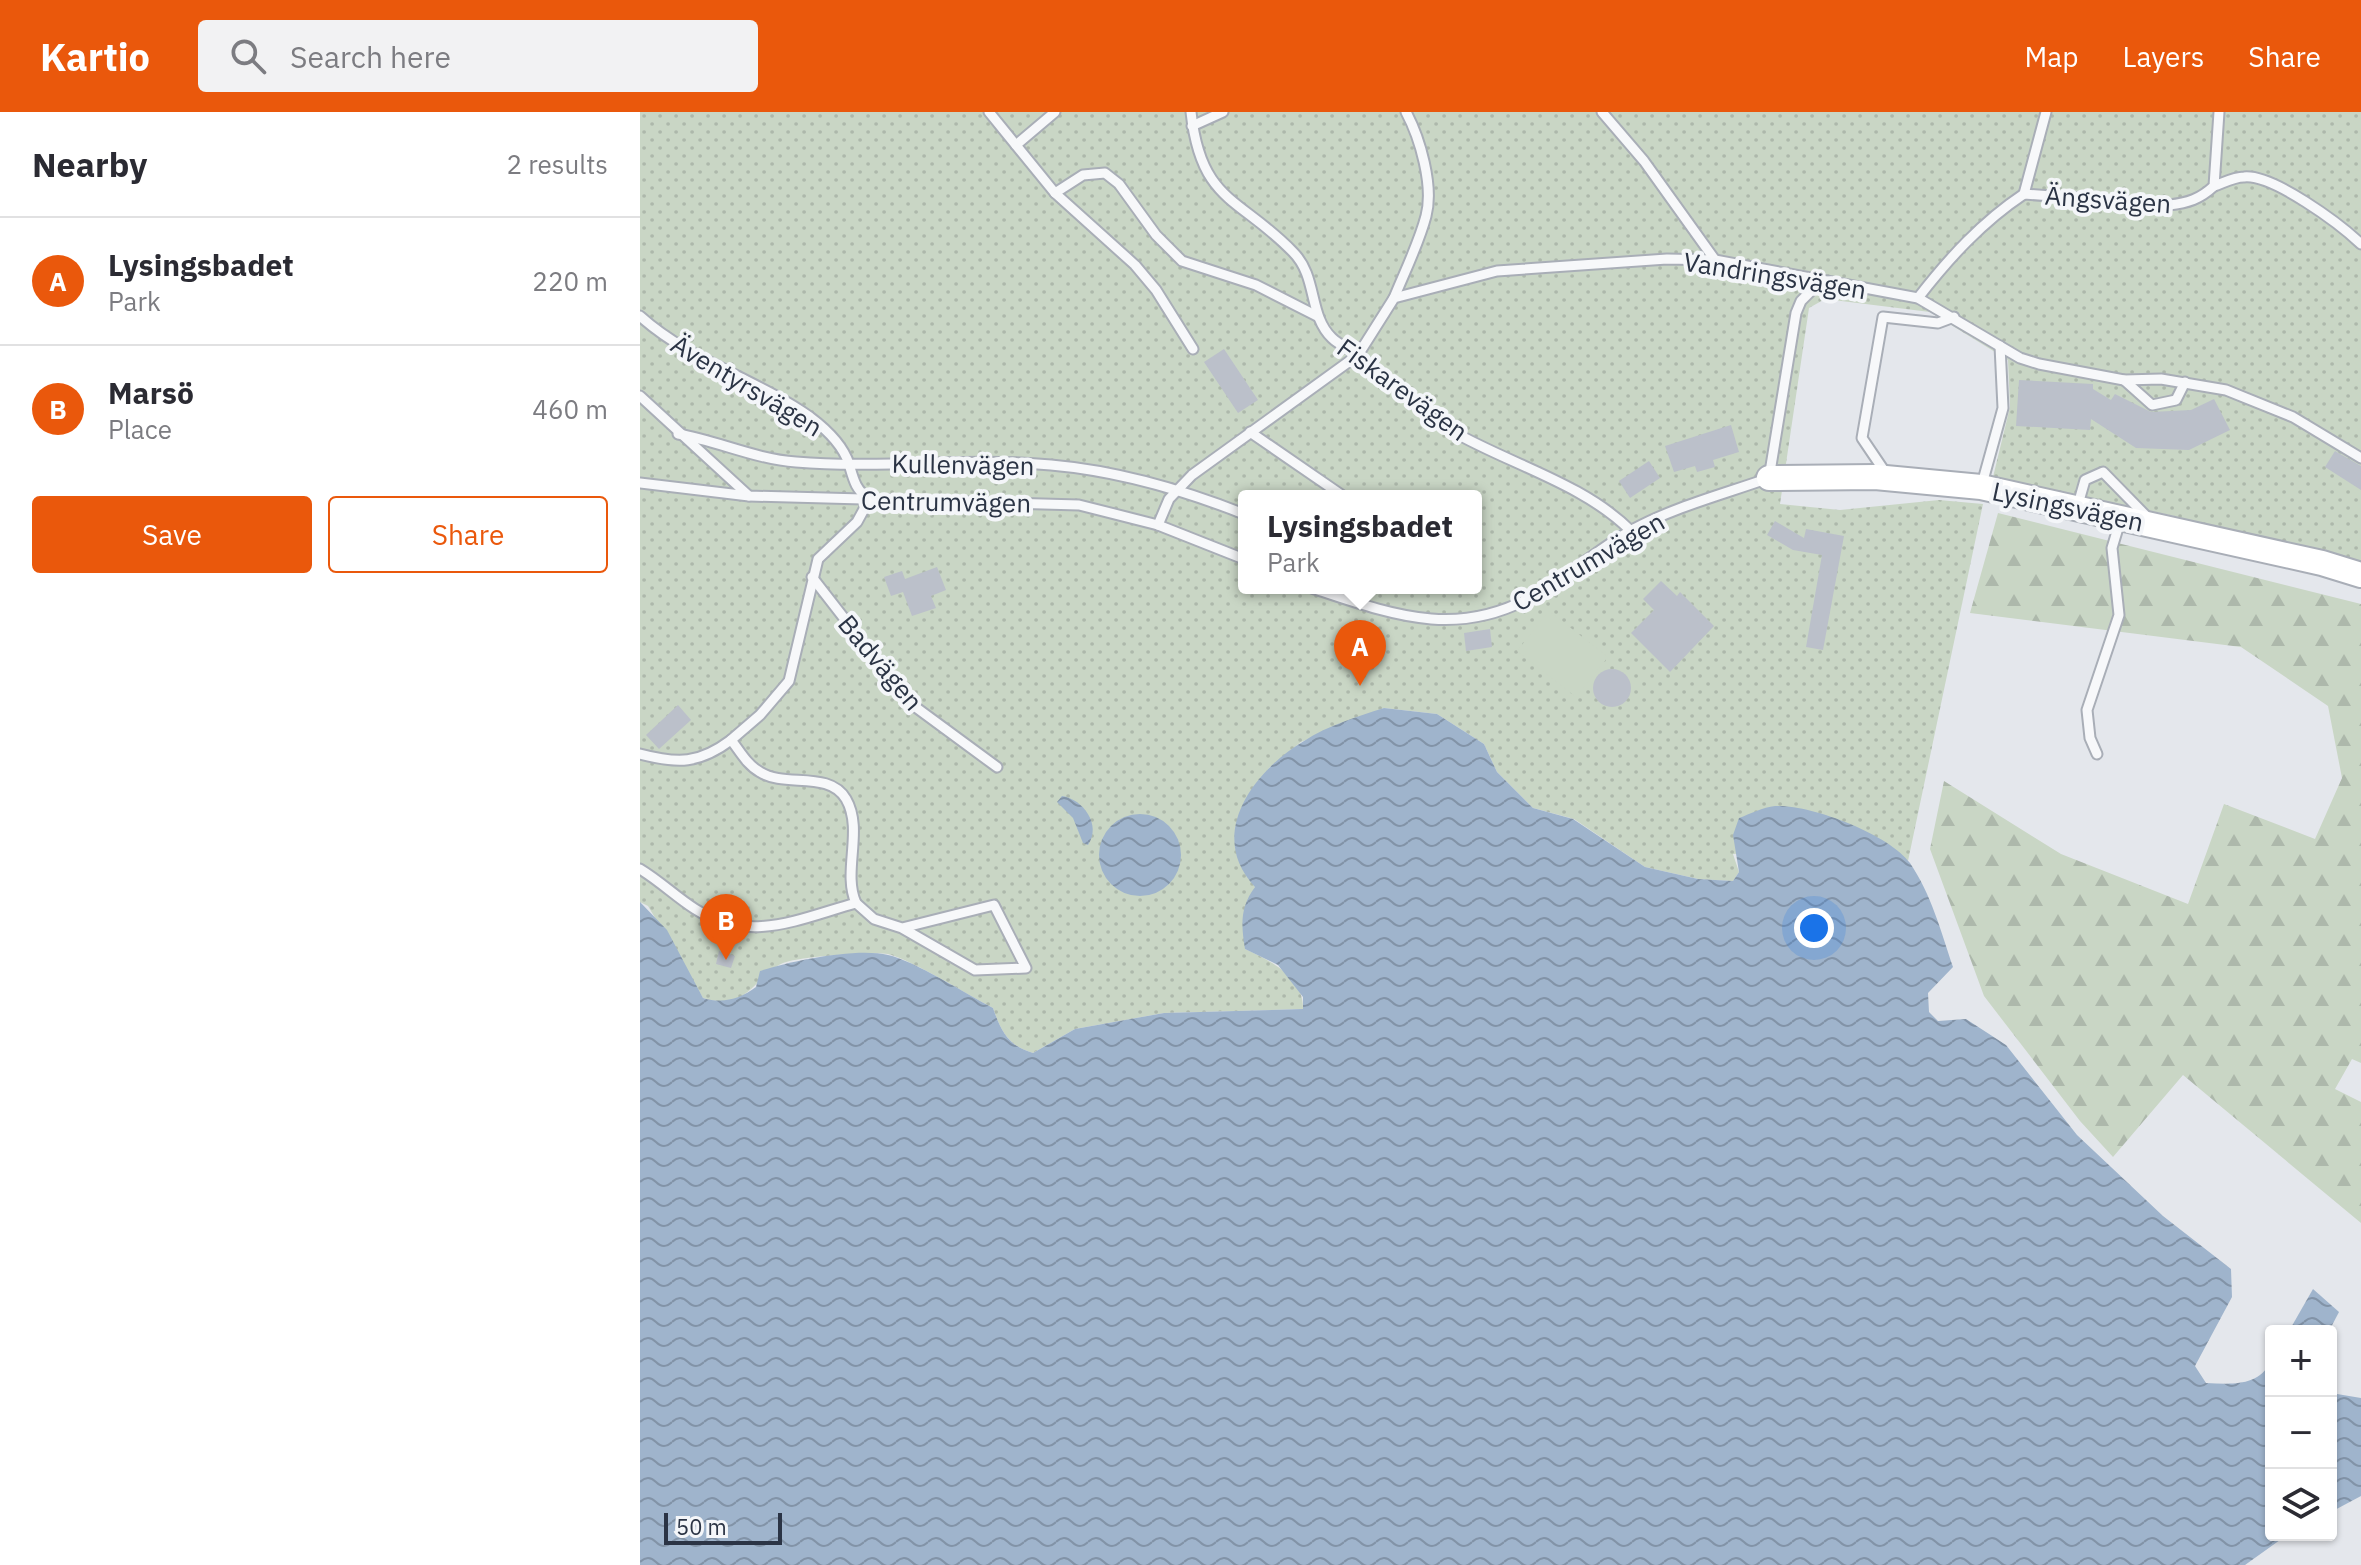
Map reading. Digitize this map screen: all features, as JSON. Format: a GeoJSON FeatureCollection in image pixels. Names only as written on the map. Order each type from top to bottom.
{"type":"FeatureCollection","features":[{"type":"Feature","properties":{"kind":"street","name":"Lysingsvägen"},"geometry":{"type":"LineString","coordinates":[[1769,478],[1889,478],[1981,487],[2122,517],[2361,575]]}},
{"type":"Feature","properties":{"kind":"lane"},"geometry":{"type":"LineString","coordinates":[[989,112],[1055,193],[1135,265],[1156,290],[1193,349]]}},
{"type":"Feature","properties":{"kind":"lane"},"geometry":{"type":"LineString","coordinates":[[1016,145],[1055,112]]}},
{"type":"Feature","properties":{"kind":"lane","name":"Fiskarevägen"},"geometry":{"type":"LineString","coordinates":[[1191,112],[1192,126],[1212,184],[1297,256],[1307,272],[1317,316],[1334,340],[1358,355],[1405,397],[1451,431],[1604,509],[1631,531]]}},
{"type":"Feature","properties":{"kind":"lane"},"geometry":{"type":"LineString","coordinates":[[1192,126],[1223,112]]}},
{"type":"Feature","properties":{"kind":"lane"},"geometry":{"type":"LineString","coordinates":[[1158,525],[1169,499],[1179,488],[1250,432],[1358,355],[1394,298],[1427,213],[1423,167],[1414,126],[1406,112]]}},
{"type":"Feature","properties":{"kind":"lane"},"geometry":{"type":"LineString","coordinates":[[1602,112],[1644,161],[1715,260]]}},
{"type":"Feature","properties":{"kind":"lane"},"geometry":{"type":"LineString","coordinates":[[2024,194],[2046,112]]}},
{"type":"Feature","properties":{"kind":"lane"},"geometry":{"type":"LineString","coordinates":[[2214,186],[2219,112]]}},
{"type":"Feature","properties":{"kind":"lane"},"geometry":{"type":"LineString","coordinates":[[1055,193],[1083,175],[1105,173],[1119,184],[1156,235],[1182,261],[1256,285],[1317,316]]}},
{"type":"Feature","properties":{"kind":"lane","name":"Ängsvägen"},"geometry":{"type":"LineString","coordinates":[[1918,298],[1944,264],[1981,227],[2024,194],[2169,205],[2188,203],[2214,186],[2245,176],[2262,180],[2347,230],[2361,244]]}},
{"type":"Feature","properties":{"kind":"lane","name":"Vandringsvägen"},"geometry":{"type":"LineString","coordinates":[[1394,298],[1497,271],[1667,259],[1715,260],[1918,298],[2000,346],[2039,364],[2124,380],[2185,382],[2254,399],[2293,417],[2361,458]]}},
{"type":"Feature","properties":{"kind":"lane"},"geometry":{"type":"LineString","coordinates":[[1769,478],[1796,313],[1801,301],[1822,280]]}},
{"type":"Feature","properties":{"kind":"lane","name":"Äventyrsvägen"},"geometry":{"type":"LineString","coordinates":[[640,316],[685,349],[808,416],[838,444],[849,463],[855,488],[869,500]]}},
{"type":"Feature","properties":{"kind":"lane"},"geometry":{"type":"LineString","coordinates":[[1889,478],[1862,438],[1883,317],[1938,323],[1954,317]]}},
{"type":"Feature","properties":{"kind":"lane"},"geometry":{"type":"LineString","coordinates":[[1981,487],[2003,408],[2000,346]]}},
{"type":"Feature","properties":{"kind":"lane"},"geometry":{"type":"LineString","coordinates":[[2124,380],[2152,405],[2176,400],[2185,382]]}},
{"type":"Feature","properties":{"kind":"lane"},"geometry":{"type":"LineString","coordinates":[[640,396],[749,496]]}},
{"type":"Feature","properties":{"kind":"lane"},"geometry":{"type":"LineString","coordinates":[[1250,432],[1334,490]]}},
{"type":"Feature","properties":{"kind":"lane","name":"Kullenvägen"},"geometry":{"type":"LineString","coordinates":[[678,434],[710,439],[773,459],[1049,465],[1179,488],[1238,512]]}},
{"type":"Feature","properties":{"kind":"lane"},"geometry":{"type":"LineString","coordinates":[[2077,508],[2085,480],[2103,472],[2155,525]]}},
{"type":"Feature","properties":{"kind":"lane","name":"Centrumvägen"},"geometry":{"type":"LineString","coordinates":[[1331,594],[1396,615],[1439,621],[1496,614],[1538,594],[1631,531],[1667,514],[1769,478]]}},
{"type":"Feature","properties":{"kind":"lane","name":"Centrumvägen"},"geometry":{"type":"LineString","coordinates":[[640,483],[749,496],[1051,502],[1103,509],[1158,525],[1238,557]]}},
{"type":"Feature","properties":{"kind":"lane"},"geometry":{"type":"LineString","coordinates":[[640,754],[667,762],[701,760],[760,715],[789,681],[818,559],[857,522],[869,500]]}},
{"type":"Feature","properties":{"kind":"lane"},"geometry":{"type":"LineString","coordinates":[[2097,754],[2090,738],[2087,710],[2119,615],[2112,548],[2122,517]]}},
{"type":"Feature","properties":{"kind":"lane","name":"Badvägen"},"geometry":{"type":"LineString","coordinates":[[812,577],[910,703],[997,767]]}},
{"type":"Feature","properties":{"kind":"lane"},"geometry":{"type":"LineString","coordinates":[[731,740],[761,773],[775,779],[820,782],[840,791],[850,809],[856,903],[874,919],[902,928],[975,970],[1026,968],[994,905],[902,928]]}},
{"type":"Feature","properties":{"kind":"lane"},"geometry":{"type":"LineString","coordinates":[[640,869],[718,921],[742,928],[762,928],[856,903]]}},
{"type":"Feature","properties":{"kind":"green space"},"geometry":{"type":"Polygon","coordinates":[[[640,112],[2361,112],[2361,567],[2174,516],[1993,477],[2010,407],[2008,360],[1930,312],[1825,299],[1809,308],[1780,504],[1840,510],[1939,500],[1983,504],[1908,861],[1887,846],[1733,854],[1739,872],[1733,881],[1698,879],[1645,867],[1574,819],[1533,808],[1497,772],[1484,744],[1437,714],[1384,708],[1301,742],[1270,767],[1248,795],[1255,886],[1245,949],[1275,965],[1292,979],[1302,998],[1303,1009],[1164,1013],[1075,1029],[1033,1053],[1011,1042],[993,1008],[925,970],[888,954],[852,954],[791,961],[773,969],[741,997],[719,1001],[703,998],[648,906],[640,902],[640,112]]]}},
{"type":"Feature","properties":{"kind":"green space"},"geometry":{"type":"Polygon","coordinates":[[[1998,513],[2361,604],[2361,1063],[2352,1059],[2335,1089],[2361,1102],[2361,1223],[2183,1075],[2113,1157],[2080,1121],[1984,996],[1930,849],[1944,781],[2061,854],[2188,904],[2224,804],[2315,839],[2342,778],[2328,706],[2241,647],[1970,613],[1998,513]]]}},
{"type":"Feature","properties":{"kind":"green space"},"geometry":{"type":"Polygon","coordinates":[[[1549,611],[1608,657],[1576,697],[1517,651],[1549,611]]]}},
{"type":"Feature","properties":{"kind":"water"},"geometry":{"type":"Polygon","coordinates":[[[1384,708],[1437,714],[1484,744],[1497,772],[1533,808],[1573,819],[1645,867],[1698,879],[1733,881],[1739,872],[1733,835],[1739,818],[1775,806],[1808,810],[1848,823],[1900,852],[1924,887],[1953,967],[1928,993],[1929,1012],[1938,1021],[1966,1019],[2006,1045],[2077,1135],[2163,1216],[2231,1269],[2232,1297],[2195,1366],[2206,1383],[2243,1382],[2265,1370],[2265,1541],[2279,1541],[2245,1565],[640,1565],[640,902],[667,930],[703,998],[724,1000],[744,995],[756,987],[760,971],[788,963],[842,954],[888,955],[926,971],[993,1008],[1011,1042],[1033,1053],[1075,1029],[1164,1013],[1303,1009],[1303,997],[1278,965],[1245,949],[1243,916],[1255,887],[1241,867],[1235,846],[1236,826],[1242,806],[1268,769],[1304,741],[1343,722],[1384,708]]]}},
{"type":"Feature","properties":{"kind":"water"},"geometry":{"type":"Polygon","coordinates":[[[1062,796],[1077,802],[1088,814],[1093,829],[1088,845],[1083,843],[1073,818],[1057,802],[1062,796]]]}},
{"type":"Feature","properties":{"kind":"water"},"geometry":{"type":"Polygon","coordinates":[[[1140,814],[1156,817],[1169,826],[1178,839],[1181,855],[1178,871],[1169,884],[1156,893],[1140,896],[1124,893],[1111,884],[1102,871],[1099,855],[1102,839],[1111,826],[1124,817],[1140,814]]]}},
{"type":"Feature","properties":{"kind":"water"},"geometry":{"type":"Polygon","coordinates":[[[2313,1289],[2339,1312],[2332,1325],[2292,1325],[2313,1289]]]}},
{"type":"Feature","properties":{"kind":"water"},"geometry":{"type":"Polygon","coordinates":[[[2337,1394],[2361,1398],[2361,1496],[2337,1509],[2337,1394]]]}},
{"type":"Feature","properties":{"kind":"building"},"geometry":{"type":"Polygon","coordinates":[[[1224,349],[1258,400],[1238,413],[1204,362],[1224,349]]]}},
{"type":"Feature","properties":{"kind":"building"},"geometry":{"type":"Polygon","coordinates":[[[2019,380],[2093,384],[2093,389],[2111,400],[2115,394],[2151,412],[2191,410],[2214,399],[2230,430],[2189,450],[2136,448],[2091,419],[2090,430],[2016,426],[2019,380]]]}},
{"type":"Feature","properties":{"kind":"building"},"geometry":{"type":"Polygon","coordinates":[[[1731,425],[1739,452],[1713,460],[1715,467],[1697,472],[1695,466],[1674,472],[1665,446],[1731,425]]]}},
{"type":"Feature","properties":{"kind":"building"},"geometry":{"type":"Polygon","coordinates":[[[2335,451],[2361,466],[2361,490],[2325,467],[2335,451]]]}},
{"type":"Feature","properties":{"kind":"building"},"geometry":{"type":"Polygon","coordinates":[[[1649,461],[1660,478],[1630,498],[1619,481],[1649,461]]]}},
{"type":"Feature","properties":{"kind":"building"},"geometry":{"type":"Polygon","coordinates":[[[1775,521],[1804,538],[1806,529],[1844,536],[1823,650],[1806,647],[1822,555],[1793,550],[1767,535],[1775,521]]]}},
{"type":"Feature","properties":{"kind":"building"},"geometry":{"type":"Polygon","coordinates":[[[937,567],[946,590],[931,596],[936,608],[912,616],[903,592],[891,596],[884,577],[902,571],[905,579],[937,567]]]}},
{"type":"Feature","properties":{"kind":"building"},"geometry":{"type":"Polygon","coordinates":[[[1661,581],[1677,596],[1680,592],[1714,626],[1670,672],[1631,633],[1654,610],[1643,599],[1661,581]]]}},
{"type":"Feature","properties":{"kind":"building"},"geometry":{"type":"Polygon","coordinates":[[[1490,629],[1492,647],[1466,651],[1464,633],[1490,629]]]}},
{"type":"Feature","properties":{"kind":"building"},"geometry":{"type":"Polygon","coordinates":[[[1612,669],[1625,675],[1631,688],[1625,701],[1612,707],[1599,701],[1593,688],[1599,675],[1612,669]]]}},
{"type":"Feature","properties":{"kind":"building"},"geometry":{"type":"Polygon","coordinates":[[[678,705],[691,720],[659,749],[646,735],[678,705]]]}},
{"type":"Feature","properties":{"kind":"building"},"geometry":{"type":"Polygon","coordinates":[[[719,951],[735,956],[731,968],[716,964],[719,951]]]}},
{"type":"Feature","properties":{"kind":"place","name":"Lysingsbadet"},"geometry":{"type":"Point","coordinates":[1360,686]}},
{"type":"Feature","properties":{"kind":"place","name":"Marsö"},"geometry":{"type":"Point","coordinates":[726,960]}}]}
